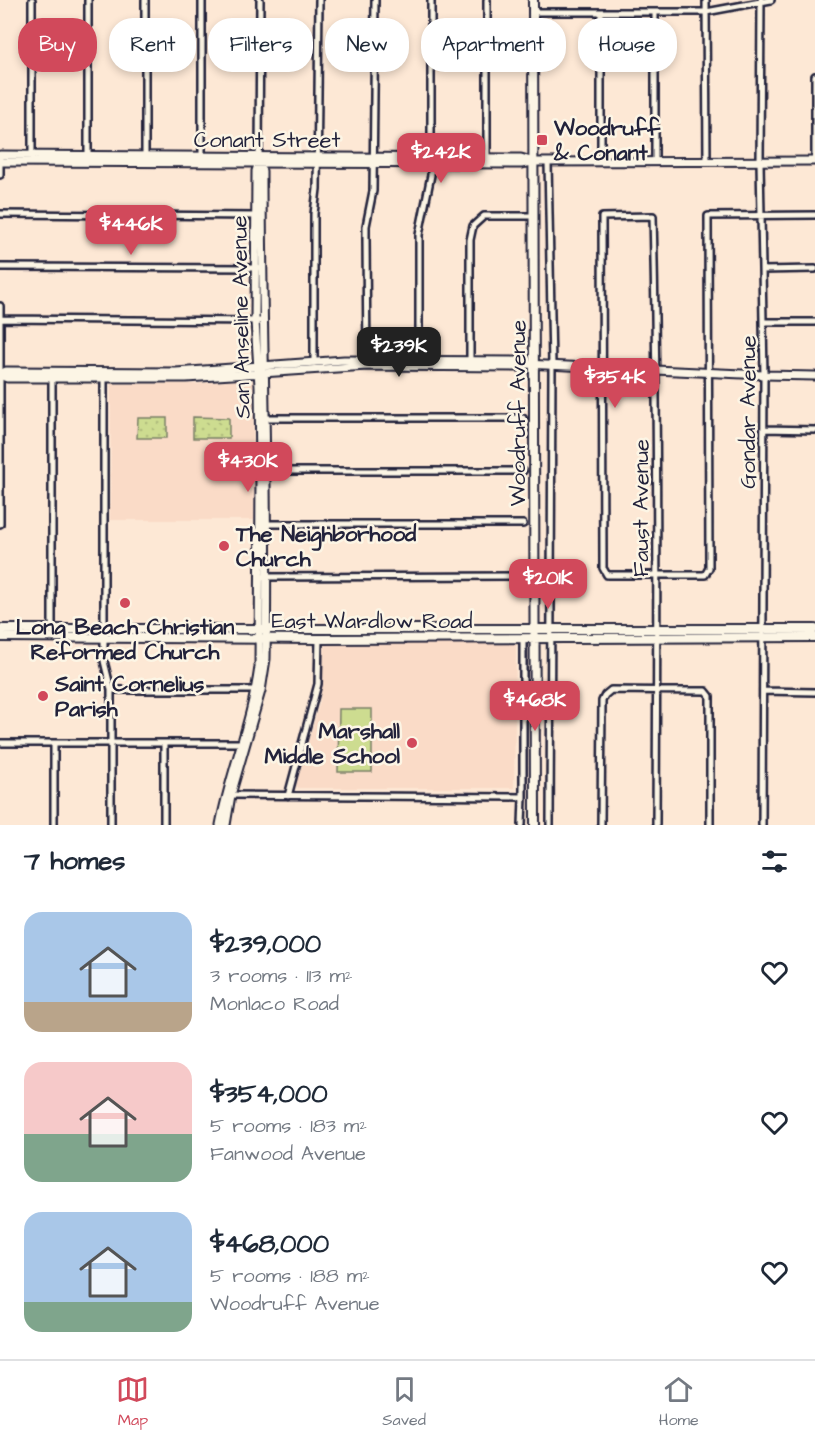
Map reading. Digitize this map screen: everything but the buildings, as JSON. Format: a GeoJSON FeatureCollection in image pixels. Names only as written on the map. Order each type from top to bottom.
{"type":"FeatureCollection","features":[{"type":"Feature","properties":{"kind":"main road","name":"Woodruff Avenue"},"geometry":{"type":"LineString","coordinates":[[533,0],[536,825]]}},
{"type":"Feature","properties":{"kind":"main road","name":"East Wardlow Road"},"geometry":{"type":"LineString","coordinates":[[0,637],[104,629],[655,628],[815,637]]}},
{"type":"Feature","properties":{"kind":"main road","name":"East Wardlow Road"},"geometry":{"type":"LineString","coordinates":[[0,629],[104,639],[656,638],[815,629]]}},
{"type":"Feature","properties":{"kind":"main road"},"geometry":{"type":"LineString","coordinates":[[155,638],[156,629]]}},
{"type":"Feature","properties":{"kind":"main road"},"geometry":{"type":"LineString","coordinates":[[207,629],[207,638]]}},
{"type":"Feature","properties":{"kind":"street"},"geometry":{"type":"LineString","coordinates":[[32,0],[32,159]]}},
{"type":"Feature","properties":{"kind":"street"},"geometry":{"type":"LineString","coordinates":[[88,0],[88,159]]}},
{"type":"Feature","properties":{"kind":"street"},"geometry":{"type":"LineString","coordinates":[[144,159],[145,0]]}},
{"type":"Feature","properties":{"kind":"street"},"geometry":{"type":"LineString","coordinates":[[202,0],[202,160]]}},
{"type":"Feature","properties":{"kind":"street","name":"San Anseline Avenue"},"geometry":{"type":"LineString","coordinates":[[220,825],[259,690],[263,638],[263,418],[256,171],[259,160],[260,0]]}},
{"type":"Feature","properties":{"kind":"street"},"geometry":{"type":"LineString","coordinates":[[314,365],[314,214],[318,160],[319,0]]}},
{"type":"Feature","properties":{"kind":"street"},"geometry":{"type":"LineString","coordinates":[[367,363],[366,225],[373,191],[375,0]]}},
{"type":"Feature","properties":{"kind":"street"},"geometry":{"type":"LineString","coordinates":[[419,363],[419,236],[420,220],[429,190],[431,160],[431,0]]}},
{"type":"Feature","properties":{"kind":"street"},"geometry":{"type":"LineString","coordinates":[[487,0],[488,161]]}},
{"type":"Feature","properties":{"kind":"street"},"geometry":{"type":"LineString","coordinates":[[706,0],[707,162]]}},
{"type":"Feature","properties":{"kind":"street"},"geometry":{"type":"LineString","coordinates":[[533,12],[706,12],[771,0]]}},
{"type":"Feature","properties":{"kind":"street","name":"Gondar Avenue"},"geometry":{"type":"LineString","coordinates":[[761,1],[760,162],[764,322],[762,825]]}},
{"type":"Feature","properties":{"kind":"street"},"geometry":{"type":"LineString","coordinates":[[601,12],[601,162]]}},
{"type":"Feature","properties":{"kind":"street"},"geometry":{"type":"LineString","coordinates":[[655,13],[655,162]]}},
{"type":"Feature","properties":{"kind":"street"},"geometry":{"type":"LineString","coordinates":[[815,76],[815,161]]}},
{"type":"Feature","properties":{"kind":"street"},"geometry":{"type":"LineString","coordinates":[[0,155],[0,175]]}},
{"type":"Feature","properties":{"kind":"street","name":"Conant Street"},"geometry":{"type":"LineString","coordinates":[[0,155],[32,159]]}},
{"type":"Feature","properties":{"kind":"street","name":"Conant Street"},"geometry":{"type":"LineString","coordinates":[[0,162],[32,159],[431,160],[520,164],[533,162],[815,161]]}},
{"type":"Feature","properties":{"kind":"street","name":"Woodruff Avenue"},"geometry":{"type":"LineString","coordinates":[[548,162],[552,365],[550,825]]}},
{"type":"Feature","properties":{"kind":"street"},"geometry":{"type":"LineString","coordinates":[[0,214],[259,216]]}},
{"type":"Feature","properties":{"kind":"street"},"geometry":{"type":"LineString","coordinates":[[604,368],[603,568],[607,575],[705,575],[709,568],[708,216],[815,215]]}},
{"type":"Feature","properties":{"kind":"street"},"geometry":{"type":"LineString","coordinates":[[470,364],[473,225],[484,216],[534,216]]}},
{"type":"Feature","properties":{"kind":"street","name":"Faust Avenue"},"geometry":{"type":"LineString","coordinates":[[604,368],[602,217],[653,216],[657,370],[656,825]]}},
{"type":"Feature","properties":{"kind":"street"},"geometry":{"type":"LineString","coordinates":[[0,267],[259,268]]}},
{"type":"Feature","properties":{"kind":"street"},"geometry":{"type":"LineString","coordinates":[[762,270],[815,269]]}},
{"type":"Feature","properties":{"kind":"street"},"geometry":{"type":"LineString","coordinates":[[0,306],[0,524]]}},
{"type":"Feature","properties":{"kind":"street"},"geometry":{"type":"LineString","coordinates":[[0,319],[259,321]]}},
{"type":"Feature","properties":{"kind":"street"},"geometry":{"type":"LineString","coordinates":[[764,322],[815,322]]}},
{"type":"Feature","properties":{"kind":"street"},"geometry":{"type":"LineString","coordinates":[[0,375],[6,378],[367,363],[470,364],[518,361],[524,364],[815,376]]}},
{"type":"Feature","properties":{"kind":"street"},"geometry":{"type":"LineString","coordinates":[[52,375],[52,633]]}},
{"type":"Feature","properties":{"kind":"street"},"geometry":{"type":"LineString","coordinates":[[104,375],[104,668],[111,690],[111,825]]}},
{"type":"Feature","properties":{"kind":"street"},"geometry":{"type":"LineString","coordinates":[[263,418],[523,418]]}},
{"type":"Feature","properties":{"kind":"street"},"geometry":{"type":"LineString","coordinates":[[764,429],[815,430]]}},
{"type":"Feature","properties":{"kind":"street"},"geometry":{"type":"LineString","coordinates":[[263,471],[523,471]]}},
{"type":"Feature","properties":{"kind":"street"},"geometry":{"type":"LineString","coordinates":[[263,524],[523,524]]}},
{"type":"Feature","properties":{"kind":"street"},"geometry":{"type":"LineString","coordinates":[[263,577],[523,576]]}},
{"type":"Feature","properties":{"kind":"street"},"geometry":{"type":"LineString","coordinates":[[522,825],[524,797],[523,638]]}},
{"type":"Feature","properties":{"kind":"street"},"geometry":{"type":"LineString","coordinates":[[288,796],[318,684],[319,639]]}},
{"type":"Feature","properties":{"kind":"street"},"geometry":{"type":"LineString","coordinates":[[111,690],[259,690]]}},
{"type":"Feature","properties":{"kind":"street"},"geometry":{"type":"LineString","coordinates":[[601,825],[602,702],[611,690],[706,691],[710,696],[710,825]]}},
{"type":"Feature","properties":{"kind":"street"},"geometry":{"type":"LineString","coordinates":[[764,691],[815,692]]}},
{"type":"Feature","properties":{"kind":"street"},"geometry":{"type":"LineString","coordinates":[[0,743],[244,743]]}},
{"type":"Feature","properties":{"kind":"street"},"geometry":{"type":"LineString","coordinates":[[164,743],[164,825]]}},
{"type":"Feature","properties":{"kind":"street"},"geometry":{"type":"LineString","coordinates":[[54,744],[54,825]]}},
{"type":"Feature","properties":{"kind":"street"},"geometry":{"type":"LineString","coordinates":[[228,795],[524,797]]}},
{"type":"Feature","properties":{"kind":"street","name":"San Anseline Avenue"},"geometry":{"type":"LineString","coordinates":[[226,825],[228,795]]}},
{"type":"Feature","properties":{"kind":"shaded area"},"geometry":{"type":"Polygon","coordinates":[[[251,379],[253,382],[254,520],[110,520],[111,384],[193,384],[251,379]]]}},
{"type":"Feature","properties":{"kind":"shaded area","name":"Marshall Middle School"},"geometry":{"type":"Polygon","coordinates":[[[325,643],[516,643],[514,788],[299,788],[296,786],[320,701],[325,643]]]}},
{"type":"Feature","properties":{"kind":"green space"},"geometry":{"type":"Polygon","coordinates":[[[193,417],[229,418],[229,438],[193,438],[193,417]]]}},
{"type":"Feature","properties":{"kind":"green space"},"geometry":{"type":"Polygon","coordinates":[[[138,418],[167,418],[167,438],[137,438],[138,418]]]}},
{"type":"Feature","properties":{"kind":"green space"},"geometry":{"type":"Polygon","coordinates":[[[339,709],[372,709],[372,772],[338,772],[339,709]]]}},
{"type":"Feature","properties":{"kind":"place","name":"Woodruff & Conant"},"geometry":{"type":"Point","coordinates":[542,140]}},
{"type":"Feature","properties":{"kind":"place","name":"The Neighborhood Church"},"geometry":{"type":"Point","coordinates":[224,546]}},
{"type":"Feature","properties":{"kind":"place","name":"Long Beach Christian Reformed Church"},"geometry":{"type":"Point","coordinates":[125,603]}},
{"type":"Feature","properties":{"kind":"place","name":"Saint Cornelius Parish"},"geometry":{"type":"Point","coordinates":[43,696]}},
{"type":"Feature","properties":{"kind":"place","name":"Marshall Middle School"},"geometry":{"type":"Point","coordinates":[412,743]}}]}
